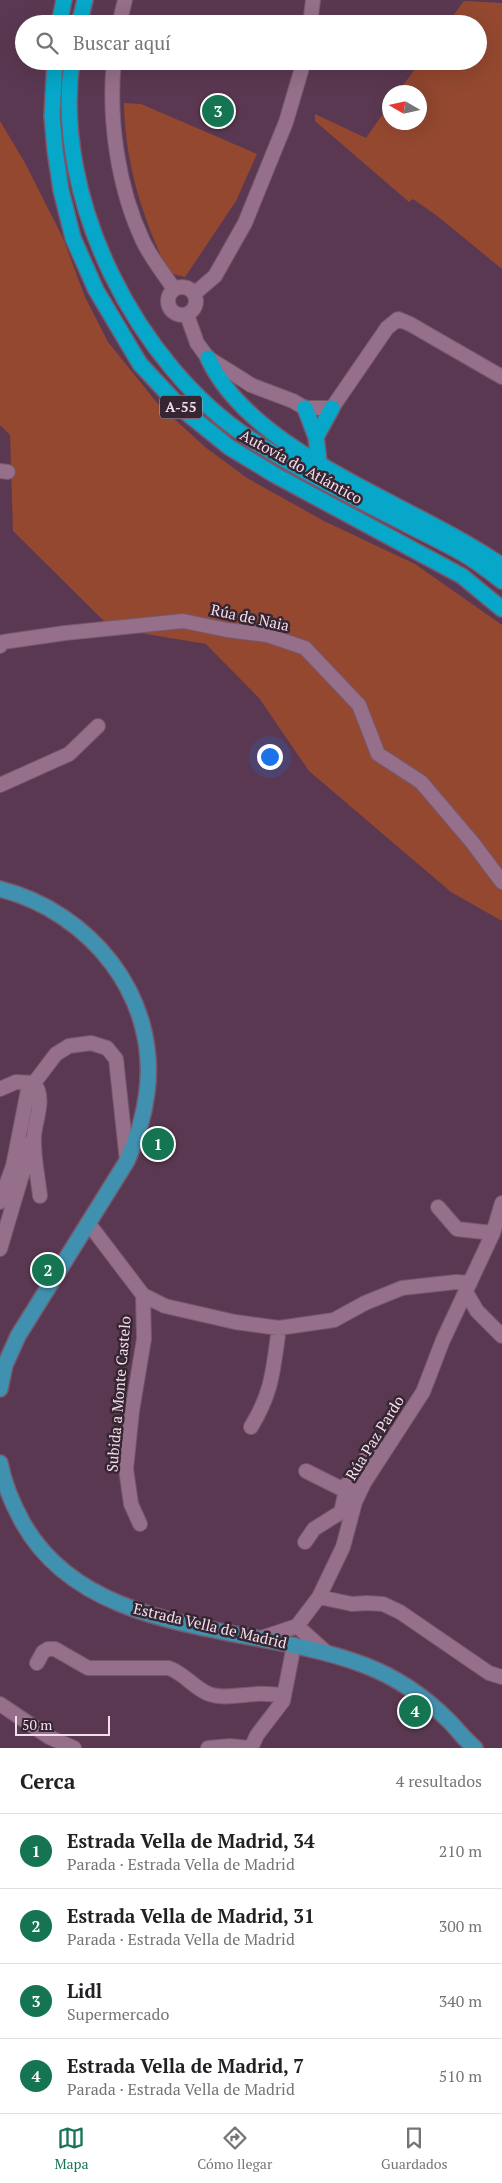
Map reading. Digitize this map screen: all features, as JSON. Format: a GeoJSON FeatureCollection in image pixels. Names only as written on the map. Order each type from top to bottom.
{"type":"FeatureCollection","features":[{"type":"Feature","properties":{"kind":"highway"},"geometry":{"type":"LineString","coordinates":[[61,15],[64,0]]}},
{"type":"Feature","properties":{"kind":"highway"},"geometry":{"type":"LineString","coordinates":[[81,15],[85,0]]}},
{"type":"Feature","properties":{"kind":"highway","name":"Autovía do Atlántico"},"geometry":{"type":"LineString","coordinates":[[55,70],[52,116],[55,150],[61,190],[74,238],[96,290],[140,364],[182,409],[228,447],[275,475],[462,576],[502,610]]}},
{"type":"Feature","properties":{"kind":"highway","name":"Autovía do Atlántico"},"geometry":{"type":"LineString","coordinates":[[72,70],[70,109],[73,146],[79,187],[95,239],[116,284],[156,347],[195,394],[250,438],[296,467],[462,553],[502,581]]}},
{"type":"Feature","properties":{"kind":"highway"},"geometry":{"type":"LineString","coordinates":[[208,358],[225,387],[243,408],[272,432],[344,477],[476,547],[502,566]]}},
{"type":"Feature","properties":{"kind":"highway"},"geometry":{"type":"LineString","coordinates":[[305,408],[316,437],[319,462]]}},
{"type":"Feature","properties":{"kind":"highway"},"geometry":{"type":"LineString","coordinates":[[316,437],[332,408]]}},
{"type":"Feature","properties":{"kind":"main road"},"geometry":{"type":"LineString","coordinates":[[0,889],[34,900],[58,912],[78,926],[102,951],[129,990],[145,1040],[148,1076],[143,1116],[137,1139],[127,1161],[18,1336],[6,1365],[0,1389]]}},
{"type":"Feature","properties":{"kind":"main road","name":"Estrada Vella de Madrid"},"geometry":{"type":"LineString","coordinates":[[0,1463],[8,1491],[28,1532],[50,1559],[78,1583],[104,1597],[133,1609],[294,1645],[366,1665],[414,1691],[437,1709],[470,1745]]}},
{"type":"Feature","properties":{"kind":"street"},"geometry":{"type":"LineString","coordinates":[[121,15],[125,0]]}},
{"type":"Feature","properties":{"kind":"street"},"geometry":{"type":"LineString","coordinates":[[311,15],[313,0]]}},
{"type":"Feature","properties":{"kind":"street"},"geometry":{"type":"LineString","coordinates":[[113,70],[111,92],[112,123],[132,213],[144,242],[174,289]]}},
{"type":"Feature","properties":{"kind":"street"},"geometry":{"type":"LineString","coordinates":[[194,294],[218,270],[253,206],[286,122],[301,70]]}},
{"type":"Feature","properties":{"kind":"street"},"geometry":{"type":"LineString","coordinates":[[186,287],[194,294],[196,303],[192,311],[186,315],[179,316],[169,308],[167,301],[174,289],[186,287]]}},
{"type":"Feature","properties":{"kind":"street"},"geometry":{"type":"LineString","coordinates":[[186,315],[198,343],[208,358],[251,385],[293,401],[305,408],[332,408],[387,328],[398,319],[502,376]]}},
{"type":"Feature","properties":{"kind":"street","name":"Rúa de Naia"},"geometry":{"type":"LineString","coordinates":[[0,646],[3,642],[65,633],[183,621],[267,636],[305,648],[359,705],[367,730],[378,754],[421,782],[472,842],[502,882]]}},
{"type":"Feature","properties":{"kind":"street"},"geometry":{"type":"LineString","coordinates":[[0,785],[69,754],[98,726]]}},
{"type":"Feature","properties":{"kind":"street"},"geometry":{"type":"LineString","coordinates":[[0,1202],[13,1166],[28,1090],[56,1054],[70,1046],[91,1043],[107,1048],[116,1059],[127,1161]]}},
{"type":"Feature","properties":{"kind":"street"},"geometry":{"type":"LineString","coordinates":[[0,1089],[16,1082],[34,1082]]}},
{"type":"Feature","properties":{"kind":"street"},"geometry":{"type":"LineString","coordinates":[[0,1249],[34,1136],[39,1095],[34,1082]]}},
{"type":"Feature","properties":{"kind":"street"},"geometry":{"type":"LineString","coordinates":[[34,1136],[40,1196]]}},
{"type":"Feature","properties":{"kind":"street","name":"Rúa Paz Pardo"},"geometry":{"type":"LineString","coordinates":[[296,1626],[319,1597],[343,1547],[355,1502],[364,1483],[423,1392],[443,1340],[493,1233],[502,1203]]}},
{"type":"Feature","properties":{"kind":"street"},"geometry":{"type":"LineString","coordinates":[[438,1207],[457,1229],[493,1233]]}},
{"type":"Feature","properties":{"kind":"street"},"geometry":{"type":"LineString","coordinates":[[89,1224],[143,1295],[165,1306],[235,1322],[279,1328],[334,1320],[365,1303],[402,1288],[456,1282],[468,1288],[477,1311],[502,1336]]}},
{"type":"Feature","properties":{"kind":"street","name":"Subida a Monte Castelo"},"geometry":{"type":"LineString","coordinates":[[140,1524],[132,1504],[126,1469],[132,1411],[144,1339],[143,1295]]}},
{"type":"Feature","properties":{"kind":"street"},"geometry":{"type":"LineString","coordinates":[[251,1427],[264,1405],[271,1386],[279,1328]]}},
{"type":"Feature","properties":{"kind":"street"},"geometry":{"type":"LineString","coordinates":[[306,1471],[340,1488],[347,1486],[355,1478],[365,1458],[373,1448],[385,1450]]}},
{"type":"Feature","properties":{"kind":"street"},"geometry":{"type":"LineString","coordinates":[[305,1542],[314,1529],[341,1512],[347,1486]]}},
{"type":"Feature","properties":{"kind":"street"},"geometry":{"type":"LineString","coordinates":[[319,1597],[352,1604],[383,1604],[400,1612],[489,1673],[502,1678]]}},
{"type":"Feature","properties":{"kind":"street"},"geometry":{"type":"LineString","coordinates":[[261,1638],[296,1626],[327,1653]]}},
{"type":"Feature","properties":{"kind":"street"},"geometry":{"type":"LineString","coordinates":[[208,1748],[250,1748],[282,1701],[294,1645]]}},
{"type":"Feature","properties":{"kind":"street"},"geometry":{"type":"LineString","coordinates":[[38,1663],[43,1652],[48,1649],[55,1649],[88,1668],[169,1668],[180,1672],[200,1689],[210,1694],[222,1696],[284,1695]]}},
{"type":"Feature","properties":{"kind":"street"},"geometry":{"type":"LineString","coordinates":[[0,1704],[49,1737],[74,1748]]}},
{"type":"Feature","properties":{"kind":"shaded area"},"geometry":{"type":"Polygon","coordinates":[[[464,1],[502,3],[502,269],[436,215],[413,199],[409,202],[315,121],[315,114],[366,138],[382,115],[382,130],[427,130],[427,85],[403,85],[414,70],[487,70],[487,15],[454,15],[464,1]]]}},
{"type":"Feature","properties":{"kind":"shaded area"},"geometry":{"type":"Polygon","coordinates":[[[124,103],[141,104],[257,154],[236,201],[185,277],[169,273],[151,232],[137,191],[132,169],[125,126],[124,103]]]}},
{"type":"Feature","properties":{"kind":"shaded area"},"geometry":{"type":"Polygon","coordinates":[[[0,121],[24,161],[63,238],[85,297],[108,342],[158,404],[205,447],[247,478],[324,521],[415,564],[502,625],[502,921],[451,892],[309,771],[259,698],[206,644],[111,628],[13,531],[10,435],[0,425],[0,121]]]}},
{"type":"Feature","properties":{"kind":"place","name":"Lidl"},"geometry":{"type":"Point","coordinates":[218,111]}},
{"type":"Feature","properties":{"kind":"place","name":"Estrada Vella de Madrid, 34"},"geometry":{"type":"Point","coordinates":[158,1144]}},
{"type":"Feature","properties":{"kind":"place","name":"Estrada Vella de Madrid, 31"},"geometry":{"type":"Point","coordinates":[48,1270]}},
{"type":"Feature","properties":{"kind":"place","name":"Estrada Vella de Madrid, 7"},"geometry":{"type":"Point","coordinates":[415,1711]}}]}
